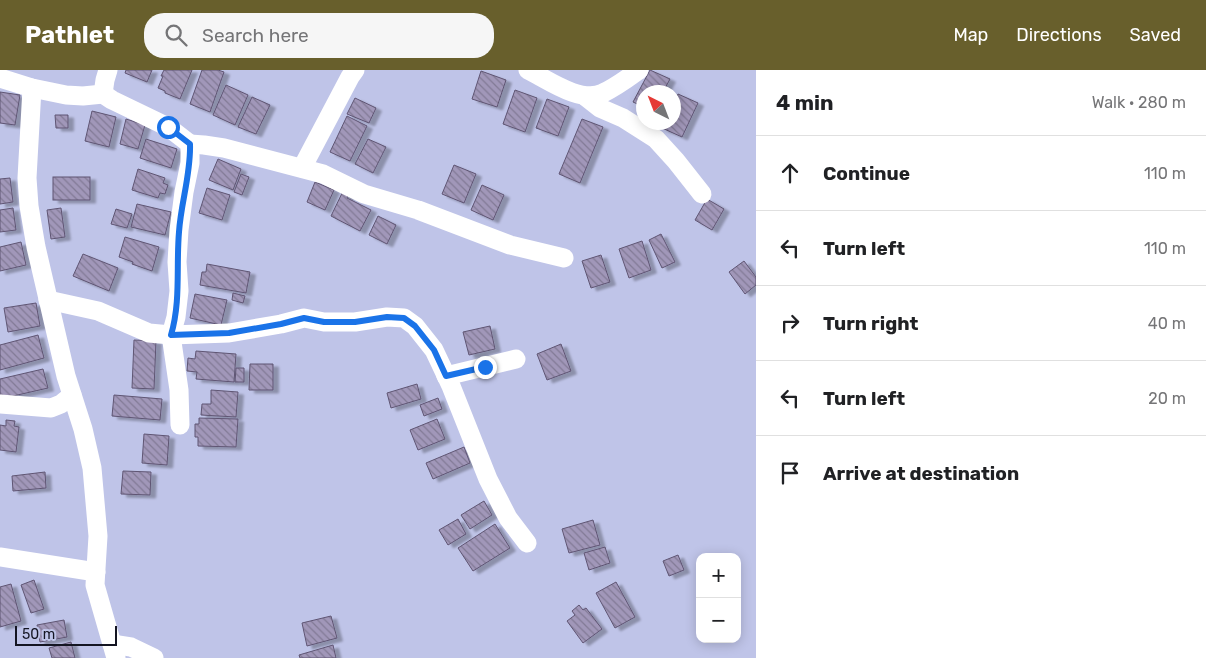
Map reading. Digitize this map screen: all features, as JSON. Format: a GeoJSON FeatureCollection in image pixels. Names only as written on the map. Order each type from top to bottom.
{"type":"FeatureCollection","features":[{"type":"Feature","properties":{"kind":"street"},"geometry":{"type":"LineString","coordinates":[[103,94],[108,70]]}},
{"type":"Feature","properties":{"kind":"street"},"geometry":{"type":"LineString","coordinates":[[302,168],[355,70]]}},
{"type":"Feature","properties":{"kind":"street"},"geometry":{"type":"LineString","coordinates":[[528,70],[566,90],[586,97],[600,108],[623,118],[656,139],[702,194]]}},
{"type":"Feature","properties":{"kind":"street"},"geometry":{"type":"LineString","coordinates":[[586,97],[602,94],[639,70]]}},
{"type":"Feature","properties":{"kind":"street"},"geometry":{"type":"LineString","coordinates":[[0,78],[32,88],[83,96],[103,94],[168,127],[190,144],[224,148],[323,174],[364,194],[418,210],[510,245],[564,258]]}},
{"type":"Feature","properties":{"kind":"street"},"geometry":{"type":"LineString","coordinates":[[32,88],[28,178],[29,206],[66,376],[83,429],[92,468],[98,536],[95,585],[114,651],[131,647],[154,658]]}},
{"type":"Feature","properties":{"kind":"street"},"geometry":{"type":"LineString","coordinates":[[180,425],[179,390],[171,335],[176,317],[179,230],[190,163],[190,144]]}},
{"type":"Feature","properties":{"kind":"street"},"geometry":{"type":"LineString","coordinates":[[48,300],[98,311],[150,333],[171,335],[229,333],[304,318],[324,322],[355,322],[387,317],[404,318],[415,326],[429,344],[446,376],[488,479],[508,518],[527,543]]}},
{"type":"Feature","properties":{"kind":"street"},"geometry":{"type":"LineString","coordinates":[[446,376],[516,359]]}},
{"type":"Feature","properties":{"kind":"street"},"geometry":{"type":"LineString","coordinates":[[0,404],[51,408],[61,404],[72,395]]}},
{"type":"Feature","properties":{"kind":"street"},"geometry":{"type":"LineString","coordinates":[[0,557],[96,572]]}},
{"type":"Feature","properties":{"kind":"building"},"geometry":{"type":"Polygon","coordinates":[[[126,70],[152,70],[147,82],[125,73],[126,70]]]}},
{"type":"Feature","properties":{"kind":"building"},"geometry":{"type":"Polygon","coordinates":[[[164,70],[192,70],[180,99],[158,88],[164,70]]]}},
{"type":"Feature","properties":{"kind":"building"},"geometry":{"type":"Polygon","coordinates":[[[202,70],[224,72],[210,112],[190,104],[202,70]]]}},
{"type":"Feature","properties":{"kind":"building"},"geometry":{"type":"Polygon","coordinates":[[[650,70],[670,79],[667,85],[642,85],[650,70]]]}},
{"type":"Feature","properties":{"kind":"building"},"geometry":{"type":"Polygon","coordinates":[[[481,71],[506,80],[497,107],[472,99],[481,71]]]}},
{"type":"Feature","properties":{"kind":"building"},"geometry":{"type":"Polygon","coordinates":[[[226,85],[248,95],[235,125],[213,115],[226,85]]]}},
{"type":"Feature","properties":{"kind":"building"},"geometry":{"type":"Polygon","coordinates":[[[515,90],[537,98],[525,132],[503,124],[515,90]]]}},
{"type":"Feature","properties":{"kind":"building"},"geometry":{"type":"Polygon","coordinates":[[[0,92],[20,95],[15,125],[0,123],[0,92]]]}},
{"type":"Feature","properties":{"kind":"building"},"geometry":{"type":"Polygon","coordinates":[[[681,95],[698,103],[682,137],[666,130],[681,130],[681,95]]]}},
{"type":"Feature","properties":{"kind":"building"},"geometry":{"type":"Polygon","coordinates":[[[252,97],[270,105],[256,134],[238,127],[252,97]]]}},
{"type":"Feature","properties":{"kind":"building"},"geometry":{"type":"Polygon","coordinates":[[[355,98],[376,108],[369,123],[347,114],[355,98]]]}},
{"type":"Feature","properties":{"kind":"building"},"geometry":{"type":"Polygon","coordinates":[[[547,99],[569,107],[558,136],[536,128],[547,99]]]}},
{"type":"Feature","properties":{"kind":"building"},"geometry":{"type":"Polygon","coordinates":[[[92,111],[116,117],[109,147],[85,141],[92,111]]]}},
{"type":"Feature","properties":{"kind":"building"},"geometry":{"type":"Polygon","coordinates":[[[55,115],[68,115],[68,128],[56,128],[55,115]]]}},
{"type":"Feature","properties":{"kind":"building"},"geometry":{"type":"Polygon","coordinates":[[[347,116],[367,126],[350,161],[330,152],[347,116]]]}},
{"type":"Feature","properties":{"kind":"building"},"geometry":{"type":"Polygon","coordinates":[[[126,119],[145,125],[138,149],[120,144],[126,119]]]}},
{"type":"Feature","properties":{"kind":"building"},"geometry":{"type":"Polygon","coordinates":[[[582,119],[603,127],[580,183],[559,174],[582,119]]]}},
{"type":"Feature","properties":{"kind":"building"},"geometry":{"type":"Polygon","coordinates":[[[146,139],[177,149],[171,168],[140,158],[146,139]]]}},
{"type":"Feature","properties":{"kind":"building"},"geometry":{"type":"Polygon","coordinates":[[[368,139],[386,147],[373,173],[355,164],[368,139]]]}},
{"type":"Feature","properties":{"kind":"building"},"geometry":{"type":"Polygon","coordinates":[[[218,159],[241,169],[233,190],[209,180],[218,159]]]}},
{"type":"Feature","properties":{"kind":"building"},"geometry":{"type":"Polygon","coordinates":[[[454,165],[476,174],[464,203],[442,194],[454,165]]]}},
{"type":"Feature","properties":{"kind":"building"},"geometry":{"type":"Polygon","coordinates":[[[138,169],[165,178],[163,183],[168,185],[165,194],[160,193],[158,198],[132,190],[138,169]]]}},
{"type":"Feature","properties":{"kind":"building"},"geometry":{"type":"Polygon","coordinates":[[[241,174],[249,177],[242,195],[234,192],[241,174]]]}},
{"type":"Feature","properties":{"kind":"building"},"geometry":{"type":"Polygon","coordinates":[[[53,177],[90,177],[90,200],[53,200],[53,177]]]}},
{"type":"Feature","properties":{"kind":"building"},"geometry":{"type":"Polygon","coordinates":[[[10,178],[13,202],[0,204],[0,179],[10,178]]]}},
{"type":"Feature","properties":{"kind":"building"},"geometry":{"type":"Polygon","coordinates":[[[315,182],[334,190],[325,210],[307,202],[315,182]]]}},
{"type":"Feature","properties":{"kind":"building"},"geometry":{"type":"Polygon","coordinates":[[[482,185],[504,195],[493,220],[471,210],[482,185]]]}},
{"type":"Feature","properties":{"kind":"building"},"geometry":{"type":"Polygon","coordinates":[[[345,187],[350,191],[347,198],[371,210],[360,231],[331,216],[345,187]]]}},
{"type":"Feature","properties":{"kind":"building"},"geometry":{"type":"Polygon","coordinates":[[[207,188],[230,195],[222,220],[199,213],[207,188]]]}},
{"type":"Feature","properties":{"kind":"building"},"geometry":{"type":"Polygon","coordinates":[[[707,199],[724,209],[712,230],[695,220],[707,199]]]}},
{"type":"Feature","properties":{"kind":"building"},"geometry":{"type":"Polygon","coordinates":[[[137,204],[171,212],[165,235],[131,227],[137,204]]]}},
{"type":"Feature","properties":{"kind":"building"},"geometry":{"type":"Polygon","coordinates":[[[13,208],[16,230],[0,232],[0,210],[13,208]]]}},
{"type":"Feature","properties":{"kind":"building"},"geometry":{"type":"Polygon","coordinates":[[[61,208],[65,237],[51,239],[47,210],[61,208]]]}},
{"type":"Feature","properties":{"kind":"building"},"geometry":{"type":"Polygon","coordinates":[[[116,209],[132,214],[127,228],[111,224],[116,209]]]}},
{"type":"Feature","properties":{"kind":"building"},"geometry":{"type":"Polygon","coordinates":[[[378,216],[396,225],[387,244],[369,235],[378,216]]]}},
{"type":"Feature","properties":{"kind":"building"},"geometry":{"type":"Polygon","coordinates":[[[661,234],[675,262],[662,268],[649,240],[661,234]]]}},
{"type":"Feature","properties":{"kind":"building"},"geometry":{"type":"Polygon","coordinates":[[[125,237],[159,247],[152,271],[119,257],[125,237]]]}},
{"type":"Feature","properties":{"kind":"building"},"geometry":{"type":"Polygon","coordinates":[[[642,241],[651,270],[629,278],[619,249],[642,241]]]}},
{"type":"Feature","properties":{"kind":"building"},"geometry":{"type":"Polygon","coordinates":[[[21,242],[26,265],[0,271],[0,247],[21,242]]]}},
{"type":"Feature","properties":{"kind":"building"},"geometry":{"type":"Polygon","coordinates":[[[83,254],[118,268],[109,291],[73,276],[83,254]]]}},
{"type":"Feature","properties":{"kind":"building"},"geometry":{"type":"Polygon","coordinates":[[[601,255],[610,282],[591,288],[582,261],[601,255]]]}},
{"type":"Feature","properties":{"kind":"building"},"geometry":{"type":"Polygon","coordinates":[[[744,261],[756,277],[756,285],[745,294],[729,272],[744,261]]]}},
{"type":"Feature","properties":{"kind":"building"},"geometry":{"type":"Polygon","coordinates":[[[207,264],[250,272],[246,293],[200,285],[202,272],[206,272],[207,264]]]}},
{"type":"Feature","properties":{"kind":"building"},"geometry":{"type":"Polygon","coordinates":[[[233,293],[245,296],[243,303],[232,300],[233,293]]]}},
{"type":"Feature","properties":{"kind":"building"},"geometry":{"type":"Polygon","coordinates":[[[195,294],[227,300],[221,325],[190,318],[195,294]]]}},
{"type":"Feature","properties":{"kind":"building"},"geometry":{"type":"Polygon","coordinates":[[[36,303],[40,326],[8,332],[4,308],[36,303]]]}},
{"type":"Feature","properties":{"kind":"building"},"geometry":{"type":"Polygon","coordinates":[[[490,326],[495,349],[469,355],[463,332],[490,326]]]}},
{"type":"Feature","properties":{"kind":"building"},"geometry":{"type":"Polygon","coordinates":[[[38,335],[44,358],[0,370],[0,345],[38,335]]]}},
{"type":"Feature","properties":{"kind":"building"},"geometry":{"type":"Polygon","coordinates":[[[134,340],[156,341],[154,389],[132,388],[134,340]]]}},
{"type":"Feature","properties":{"kind":"building"},"geometry":{"type":"Polygon","coordinates":[[[561,344],[571,371],[547,380],[537,354],[561,344]]]}},
{"type":"Feature","properties":{"kind":"building"},"geometry":{"type":"Polygon","coordinates":[[[196,351],[236,354],[234,382],[196,379],[197,372],[187,371],[188,358],[195,359],[196,351]]]}},
{"type":"Feature","properties":{"kind":"building"},"geometry":{"type":"Polygon","coordinates":[[[250,364],[273,364],[273,390],[249,390],[250,364]]]}},
{"type":"Feature","properties":{"kind":"building"},"geometry":{"type":"Polygon","coordinates":[[[236,368],[244,368],[244,382],[235,382],[236,368]]]}},
{"type":"Feature","properties":{"kind":"building"},"geometry":{"type":"Polygon","coordinates":[[[43,369],[48,388],[0,399],[0,379],[43,369]]]}},
{"type":"Feature","properties":{"kind":"building"},"geometry":{"type":"Polygon","coordinates":[[[417,384],[421,399],[391,408],[387,393],[417,384]]]}},
{"type":"Feature","properties":{"kind":"building"},"geometry":{"type":"Polygon","coordinates":[[[211,390],[238,392],[236,417],[201,415],[202,404],[211,404],[211,390]]]}},
{"type":"Feature","properties":{"kind":"building"},"geometry":{"type":"Polygon","coordinates":[[[114,395],[162,399],[160,420],[112,416],[114,395]]]}},
{"type":"Feature","properties":{"kind":"building"},"geometry":{"type":"Polygon","coordinates":[[[438,398],[442,409],[424,416],[420,405],[438,398]]]}},
{"type":"Feature","properties":{"kind":"building"},"geometry":{"type":"Polygon","coordinates":[[[199,418],[238,419],[236,447],[198,446],[198,437],[195,437],[195,424],[199,424],[199,418]]]}},
{"type":"Feature","properties":{"kind":"building"},"geometry":{"type":"Polygon","coordinates":[[[437,419],[445,439],[418,450],[410,430],[437,419]]]}},
{"type":"Feature","properties":{"kind":"building"},"geometry":{"type":"Polygon","coordinates":[[[6,420],[15,421],[14,426],[19,427],[16,452],[0,450],[0,425],[6,426],[6,420]]]}},
{"type":"Feature","properties":{"kind":"building"},"geometry":{"type":"Polygon","coordinates":[[[144,434],[169,436],[167,465],[142,463],[144,434]]]}},
{"type":"Feature","properties":{"kind":"building"},"geometry":{"type":"Polygon","coordinates":[[[464,447],[470,463],[433,479],[426,463],[464,447]]]}},
{"type":"Feature","properties":{"kind":"building"},"geometry":{"type":"Polygon","coordinates":[[[123,471],[151,472],[150,495],[121,494],[123,471]]]}},
{"type":"Feature","properties":{"kind":"building"},"geometry":{"type":"Polygon","coordinates":[[[45,472],[46,488],[13,491],[12,476],[45,472]]]}},
{"type":"Feature","properties":{"kind":"building"},"geometry":{"type":"Polygon","coordinates":[[[484,501],[492,515],[470,529],[461,515],[484,501]]]}},
{"type":"Feature","properties":{"kind":"building"},"geometry":{"type":"Polygon","coordinates":[[[458,519],[466,534],[448,545],[439,530],[458,519]]]}},
{"type":"Feature","properties":{"kind":"building"},"geometry":{"type":"Polygon","coordinates":[[[593,520],[600,545],[569,553],[562,529],[593,520]]]}},
{"type":"Feature","properties":{"kind":"building"},"geometry":{"type":"Polygon","coordinates":[[[495,524],[510,548],[473,571],[458,548],[495,524]]]}},
{"type":"Feature","properties":{"kind":"building"},"geometry":{"type":"Polygon","coordinates":[[[605,547],[610,563],[589,570],[584,553],[605,547]]]}},
{"type":"Feature","properties":{"kind":"building"},"geometry":{"type":"Polygon","coordinates":[[[678,555],[684,570],[669,576],[663,561],[678,555]]]}},
{"type":"Feature","properties":{"kind":"building"},"geometry":{"type":"Polygon","coordinates":[[[34,580],[44,609],[31,613],[21,585],[34,580]]]}},
{"type":"Feature","properties":{"kind":"building"},"geometry":{"type":"Polygon","coordinates":[[[616,582],[635,617],[615,628],[596,593],[616,582]]]}},
{"type":"Feature","properties":{"kind":"building"},"geometry":{"type":"Polygon","coordinates":[[[11,584],[21,621],[0,627],[0,587],[11,584]]]}},
{"type":"Feature","properties":{"kind":"building"},"geometry":{"type":"Polygon","coordinates":[[[579,605],[583,610],[586,608],[602,629],[583,643],[567,621],[575,615],[572,611],[579,605]]]}},
{"type":"Feature","properties":{"kind":"building"},"geometry":{"type":"Polygon","coordinates":[[[331,616],[337,638],[307,646],[302,623],[331,616]]]}},
{"type":"Feature","properties":{"kind":"building"},"geometry":{"type":"Polygon","coordinates":[[[64,620],[67,637],[40,642],[37,625],[64,620]]]}},
{"type":"Feature","properties":{"kind":"building"},"geometry":{"type":"Polygon","coordinates":[[[71,642],[75,658],[52,658],[49,648],[71,642]]]}},
{"type":"Feature","properties":{"kind":"building"},"geometry":{"type":"Polygon","coordinates":[[[333,645],[336,658],[300,658],[299,655],[333,645]]]}},
{"type":"Feature","properties":{"kind":"route"},"geometry":{"type":"LineString","coordinates":[[168,127],[190,144],[190,163],[179,230],[176,317],[171,335],[229,333],[304,318],[324,322],[355,322],[387,317],[404,318],[415,326],[434,350],[446,376],[485,367]]}}]}
